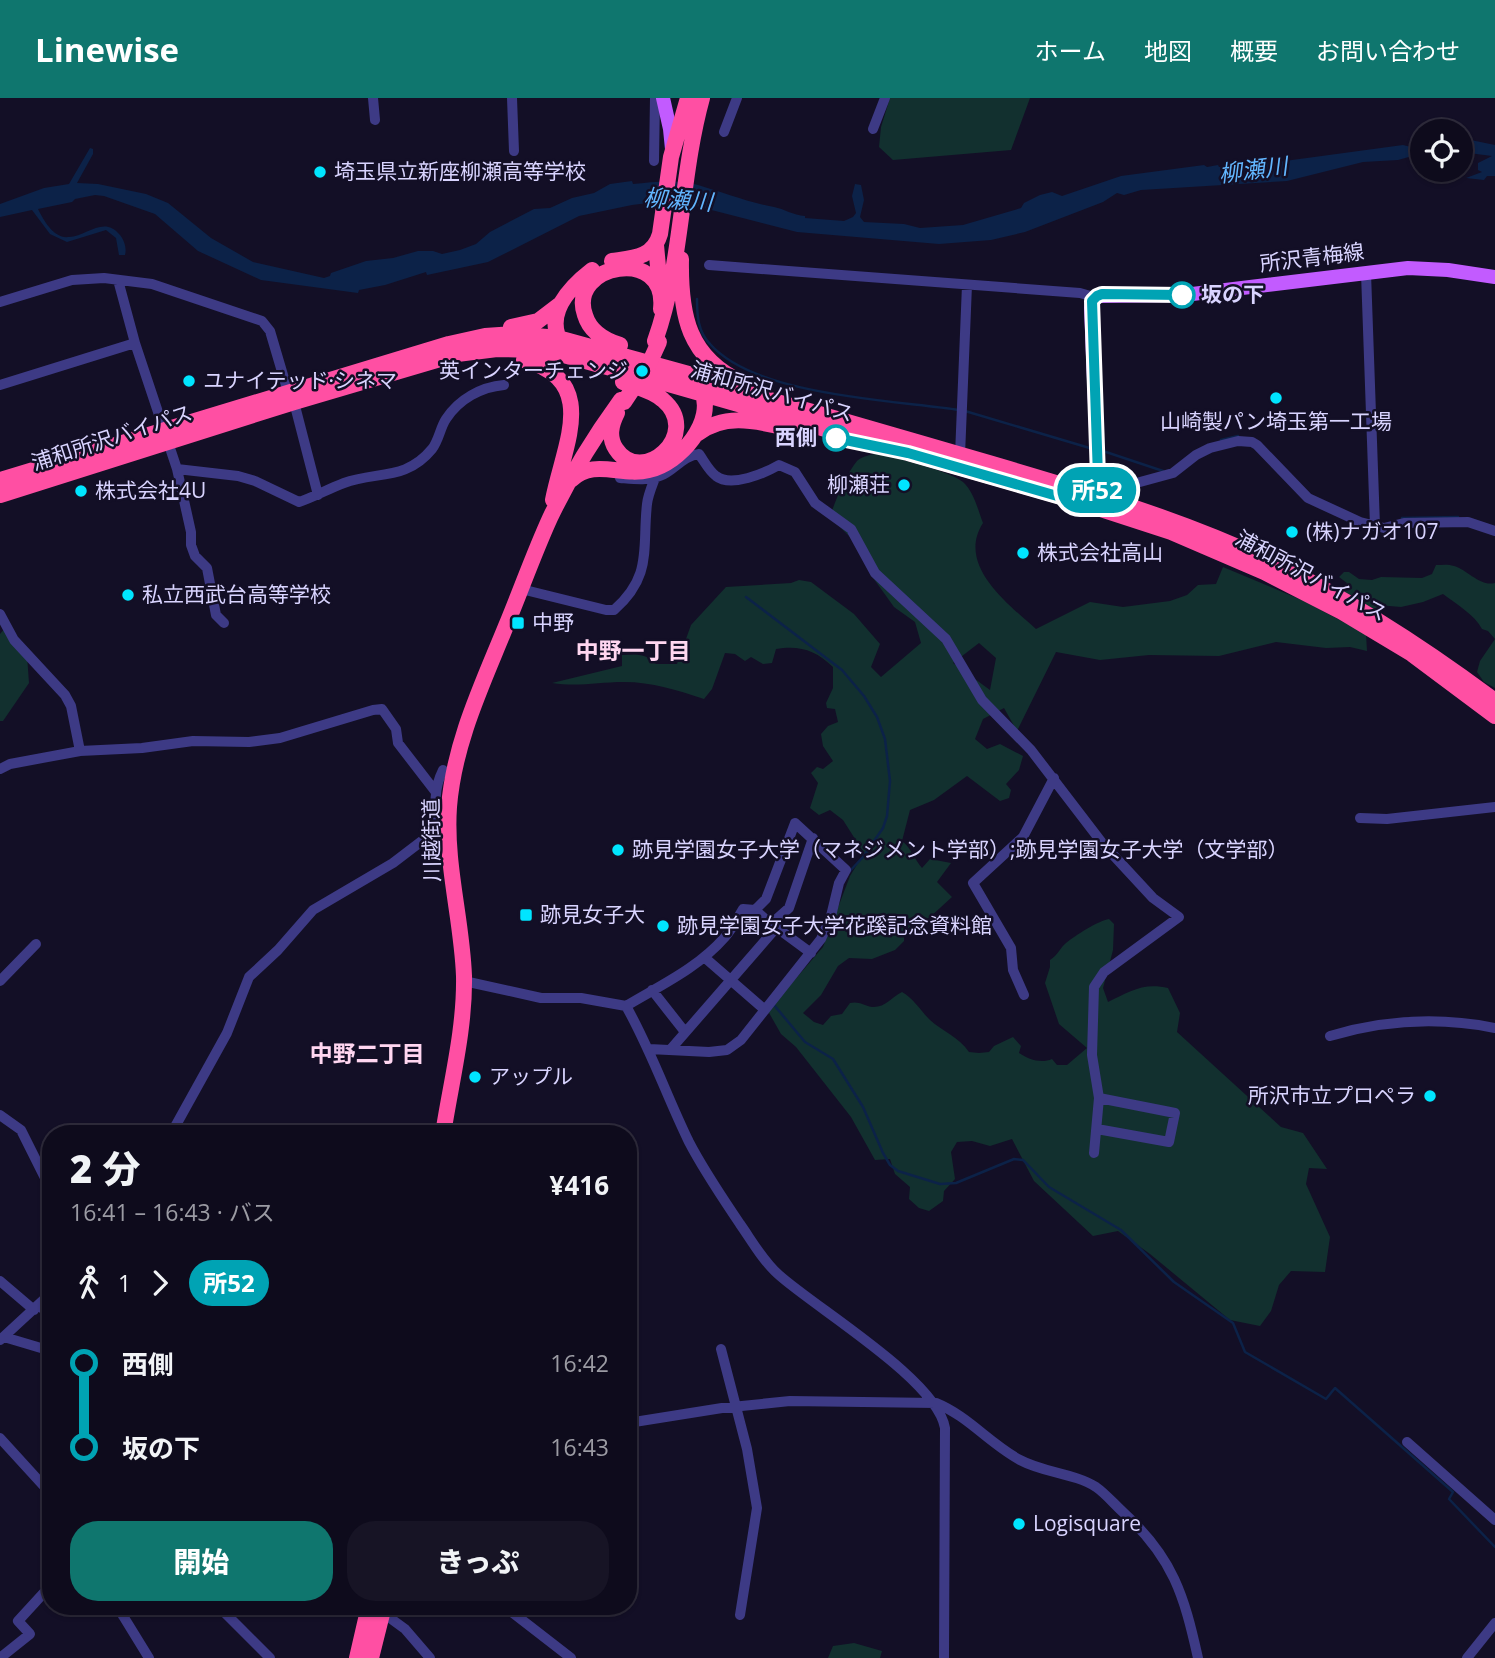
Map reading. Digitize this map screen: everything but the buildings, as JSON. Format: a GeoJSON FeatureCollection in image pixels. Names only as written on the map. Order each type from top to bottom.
{"type":"FeatureCollection","features":[{"type":"Feature","properties":{"kind":"highway"},"geometry":{"type":"LineString","coordinates":[[671,263],[678,162],[688,98]]}},
{"type":"Feature","properties":{"kind":"highway"},"geometry":{"type":"LineString","coordinates":[[678,162],[694,98]]}},
{"type":"Feature","properties":{"kind":"highway"},"geometry":{"type":"LineString","coordinates":[[678,162],[702,98]]}},
{"type":"Feature","properties":{"kind":"highway"},"geometry":{"type":"LineString","coordinates":[[661,309],[660,288],[673,238]]}},
{"type":"Feature","properties":{"kind":"highway"},"geometry":{"type":"LineString","coordinates":[[391,360],[452,338],[538,321],[561,303],[580,280],[601,265],[642,256],[673,238]]}},
{"type":"Feature","properties":{"kind":"highway"},"geometry":{"type":"LineString","coordinates":[[655,340],[672,297],[673,238]]}},
{"type":"Feature","properties":{"kind":"highway"},"geometry":{"type":"LineString","coordinates":[[673,238],[690,334],[707,360],[727,375],[748,385]]}},
{"type":"Feature","properties":{"kind":"highway","name":"川越街道"},"geometry":{"type":"LineString","coordinates":[[655,340],[671,263]]}},
{"type":"Feature","properties":{"kind":"highway","name":"川越街道"},"geometry":{"type":"LineString","coordinates":[[550,514],[655,340],[667,301],[671,263]]}},
{"type":"Feature","properties":{"kind":"highway"},"geometry":{"type":"LineString","coordinates":[[660,288],[649,275],[633,269],[609,271],[598,276],[588,285],[583,296],[583,311],[588,326],[612,343],[748,385],[855,424]]}},
{"type":"Feature","properties":{"kind":"highway"},"geometry":{"type":"LineString","coordinates":[[561,303],[555,321],[558,338],[569,351],[633,370],[658,381]]}},
{"type":"Feature","properties":{"kind":"highway","name":"浦和所沢バイパス"},"geometry":{"type":"LineString","coordinates":[[291,397],[391,360],[449,344],[485,337],[531,334],[558,338],[960,455],[1094,500],[1213,548],[1307,593],[1412,654],[1495,716]]}},
{"type":"Feature","properties":{"kind":"highway","name":"浦和所沢バイパス"},"geometry":{"type":"LineString","coordinates":[[0,480],[166,435],[291,397],[423,363],[481,350],[534,349],[658,381],[908,453],[1187,526],[1270,562],[1356,607],[1495,701]]}},
{"type":"Feature","properties":{"kind":"highway"},"geometry":{"type":"LineString","coordinates":[[629,357],[691,379],[697,384],[704,394],[705,414],[695,436]]}},
{"type":"Feature","properties":{"kind":"highway"},"geometry":{"type":"LineString","coordinates":[[423,363],[498,358],[553,362],[638,387],[664,401],[675,420],[676,431],[667,450],[657,459],[633,461],[621,456],[616,450],[611,440],[612,424],[621,400]]}},
{"type":"Feature","properties":{"kind":"highway"},"geometry":{"type":"LineString","coordinates":[[524,360],[545,367],[560,379],[572,404],[570,430],[550,514]]}},
{"type":"Feature","properties":{"kind":"highway","name":"川越街道"},"geometry":{"type":"LineString","coordinates":[[444,1125],[458,1043],[464,981],[461,935],[443,824],[441,788],[458,753],[471,713],[550,514],[578,455],[621,400]]}},
{"type":"Feature","properties":{"kind":"highway"},"geometry":{"type":"LineString","coordinates":[[569,482],[577,474],[592,468],[653,470],[677,454],[695,436],[719,422],[743,420],[908,453]]}},
{"type":"Feature","properties":{"kind":"highway","name":"浦和所沢バイパス"},"geometry":{"type":"LineString","coordinates":[[0,495],[166,435]]}},
{"type":"Feature","properties":{"kind":"highway"},"geometry":{"type":"LineString","coordinates":[[357,1658],[374,1615]]}},
{"type":"Feature","properties":{"kind":"highway"},"geometry":{"type":"LineString","coordinates":[[371,1658],[376,1615]]}},
{"type":"Feature","properties":{"kind":"main road"},"geometry":{"type":"LineString","coordinates":[[663,98],[678,162]]}},
{"type":"Feature","properties":{"kind":"main road","name":"所沢青梅線"},"geometry":{"type":"LineString","coordinates":[[1094,297],[1106,294],[1184,295],[1426,268],[1495,276]]}},
{"type":"Feature","properties":{"kind":"main road"},"geometry":{"type":"LineString","coordinates":[[1094,297],[1091,308],[1098,477],[1094,500]]}},
{"type":"Feature","properties":{"kind":"street"},"geometry":{"type":"LineString","coordinates":[[373,98],[375,120]]}},
{"type":"Feature","properties":{"kind":"street"},"geometry":{"type":"LineString","coordinates":[[512,98],[514,151]]}},
{"type":"Feature","properties":{"kind":"street"},"geometry":{"type":"LineString","coordinates":[[655,98],[678,162]]}},
{"type":"Feature","properties":{"kind":"street"},"geometry":{"type":"LineString","coordinates":[[724,132],[737,98]]}},
{"type":"Feature","properties":{"kind":"street"},"geometry":{"type":"LineString","coordinates":[[873,129],[885,98]]}},
{"type":"Feature","properties":{"kind":"street"},"geometry":{"type":"LineString","coordinates":[[732,259],[769,269]]}},
{"type":"Feature","properties":{"kind":"street"},"geometry":{"type":"LineString","coordinates":[[709,265],[1080,293],[1094,297]]}},
{"type":"Feature","properties":{"kind":"street"},"geometry":{"type":"LineString","coordinates":[[1366,273],[1375,526]]}},
{"type":"Feature","properties":{"kind":"street"},"geometry":{"type":"LineString","coordinates":[[0,302],[72,280],[118,280],[152,284],[243,312],[262,321],[270,331],[318,495]]}},
{"type":"Feature","properties":{"kind":"street"},"geometry":{"type":"LineString","coordinates":[[118,280],[135,343],[177,469],[191,532],[191,545],[195,556],[207,568],[216,615],[224,622]]}},
{"type":"Feature","properties":{"kind":"street"},"geometry":{"type":"LineString","coordinates":[[960,455],[967,285]]}},
{"type":"Feature","properties":{"kind":"street"},"geometry":{"type":"LineString","coordinates":[[0,385],[135,343]]}},
{"type":"Feature","properties":{"kind":"street"},"geometry":{"type":"LineString","coordinates":[[177,469],[238,476],[299,502],[346,482],[389,475],[414,463],[432,449],[446,419],[460,405],[479,389],[504,385]]}},
{"type":"Feature","properties":{"kind":"street"},"geometry":{"type":"LineString","coordinates":[[1094,500],[1173,473],[1210,448],[1246,441],[1257,445],[1308,498],[1360,522],[1384,528],[1404,523],[1468,522],[1495,531]]}},
{"type":"Feature","properties":{"kind":"street"},"geometry":{"type":"LineString","coordinates":[[603,476],[636,480],[655,478],[689,455],[699,454],[714,475],[721,479],[751,479],[779,465],[795,472],[815,503],[851,529],[880,579],[946,639],[987,706],[1054,778],[1111,853],[1153,898],[1179,917],[1097,978],[1092,1006],[1092,1055],[1099,1098],[1094,1153]]}},
{"type":"Feature","properties":{"kind":"street"},"geometry":{"type":"LineString","coordinates":[[521,589],[614,610],[630,593],[643,565],[647,503],[655,478]]}},
{"type":"Feature","properties":{"kind":"street"},"geometry":{"type":"LineString","coordinates":[[0,614],[14,640],[65,695],[71,706],[80,751]]}},
{"type":"Feature","properties":{"kind":"street"},"geometry":{"type":"LineString","coordinates":[[0,769],[10,764],[80,751],[142,748],[193,741],[248,742],[281,738],[382,709],[396,729],[398,743],[441,788]]}},
{"type":"Feature","properties":{"kind":"street"},"geometry":{"type":"LineString","coordinates":[[441,788],[443,770]]}},
{"type":"Feature","properties":{"kind":"street"},"geometry":{"type":"LineString","coordinates":[[1024,995],[1013,970],[1011,948],[973,883],[1023,837],[1054,778]]}},
{"type":"Feature","properties":{"kind":"street"},"geometry":{"type":"LineString","coordinates":[[1360,818],[1387,818],[1495,807]]}},
{"type":"Feature","properties":{"kind":"street"},"geometry":{"type":"LineString","coordinates":[[649,1049],[709,1052],[727,1049],[741,1040],[821,939],[831,916],[839,883],[846,870],[796,822],[766,899],[755,911]]}},
{"type":"Feature","properties":{"kind":"street"},"geometry":{"type":"LineString","coordinates":[[176,1125],[227,1033],[249,977],[278,950],[313,910],[393,863],[443,824]]}},
{"type":"Feature","properties":{"kind":"street"},"geometry":{"type":"LineString","coordinates":[[670,1050],[731,981],[789,908],[813,838]]}},
{"type":"Feature","properties":{"kind":"street"},"geometry":{"type":"LineString","coordinates":[[464,981],[541,998],[581,998],[626,1006],[679,976],[704,957],[726,936],[743,909],[755,911],[811,953]]}},
{"type":"Feature","properties":{"kind":"street"},"geometry":{"type":"LineString","coordinates":[[0,981],[36,944]]}},
{"type":"Feature","properties":{"kind":"street"},"geometry":{"type":"LineString","coordinates":[[704,957],[765,1010]]}},
{"type":"Feature","properties":{"kind":"street"},"geometry":{"type":"LineString","coordinates":[[652,990],[685,1032]]}},
{"type":"Feature","properties":{"kind":"street"},"geometry":{"type":"LineString","coordinates":[[626,1006],[649,1049],[704,1170],[762,1256],[777,1274],[834,1315],[918,1385],[943,1416],[944,1658]]}},
{"type":"Feature","properties":{"kind":"street"},"geometry":{"type":"LineString","coordinates":[[1330,1036],[1389,1023],[1465,1022],[1495,1028]]}},
{"type":"Feature","properties":{"kind":"street"},"geometry":{"type":"LineString","coordinates":[[1097,1129],[1168,1142],[1175,1113],[1099,1098]]}},
{"type":"Feature","properties":{"kind":"street"},"geometry":{"type":"LineString","coordinates":[[0,1115],[21,1130],[42,1172]]}},
{"type":"Feature","properties":{"kind":"street"},"geometry":{"type":"LineString","coordinates":[[0,1281],[42,1310]]}},
{"type":"Feature","properties":{"kind":"street"},"geometry":{"type":"LineString","coordinates":[[2,1338],[42,1301]]}},
{"type":"Feature","properties":{"kind":"street"},"geometry":{"type":"LineString","coordinates":[[2,1338],[42,1349]]}},
{"type":"Feature","properties":{"kind":"street"},"geometry":{"type":"LineString","coordinates":[[721,1349],[747,1449],[757,1508],[740,1615]]}},
{"type":"Feature","properties":{"kind":"street"},"geometry":{"type":"LineString","coordinates":[[637,1422],[790,1401],[936,1404],[951,1409],[1020,1460],[1038,1469],[1095,1487],[1146,1533],[1168,1563],[1183,1596],[1198,1658]]}},
{"type":"Feature","properties":{"kind":"street"},"geometry":{"type":"LineString","coordinates":[[0,1438],[42,1484]]}},
{"type":"Feature","properties":{"kind":"street"},"geometry":{"type":"LineString","coordinates":[[1407,1441],[1431,1466],[1495,1520]]}},
{"type":"Feature","properties":{"kind":"street"},"geometry":{"type":"LineString","coordinates":[[0,1658],[30,1634],[18,1621],[42,1594]]}},
{"type":"Feature","properties":{"kind":"street"},"geometry":{"type":"LineString","coordinates":[[122,1615],[149,1658]]}},
{"type":"Feature","properties":{"kind":"street"},"geometry":{"type":"LineString","coordinates":[[227,1615],[270,1658]]}},
{"type":"Feature","properties":{"kind":"street"},"geometry":{"type":"LineString","coordinates":[[386,1615],[411,1634],[430,1658]]}},
{"type":"Feature","properties":{"kind":"street"},"geometry":{"type":"LineString","coordinates":[[516,1615],[571,1658]]}},
{"type":"Feature","properties":{"kind":"street"},"geometry":{"type":"LineString","coordinates":[[1466,1658],[1495,1623]]}},
{"type":"Feature","properties":{"kind":"green space"},"geometry":{"type":"Polygon","coordinates":[[[890,98],[1030,98],[1011,150],[893,160],[879,147],[881,127],[890,98]]]}},
{"type":"Feature","properties":{"kind":"green space"},"geometry":{"type":"Polygon","coordinates":[[[878,453],[935,469],[967,486],[983,523],[976,539],[976,554],[981,568],[1000,596],[1036,629],[1090,602],[1123,607],[1170,601],[1187,595],[1198,585],[1216,584],[1223,567],[1304,601],[1366,634],[1367,651],[1350,647],[1326,648],[1276,642],[1219,656],[1149,655],[1100,660],[1056,652],[1017,731],[1004,708],[983,719],[975,739],[987,749],[1000,744],[1023,756],[1019,770],[1006,784],[1011,790],[1009,798],[1000,801],[967,776],[934,800],[910,810],[902,841],[922,868],[930,859],[951,863],[937,882],[952,897],[929,918],[915,922],[904,933],[904,941],[895,950],[872,959],[849,958],[838,966],[821,995],[803,1013],[823,1025],[831,1016],[842,1014],[850,1003],[877,1007],[902,992],[930,1020],[969,1052],[989,1052],[994,1046],[1013,1037],[1021,1046],[1019,1053],[1030,1059],[1052,1059],[1057,1065],[1067,1065],[1087,1048],[1059,1024],[1045,983],[1050,960],[1075,936],[1109,919],[1114,924],[1113,950],[1103,988],[1108,1002],[1144,987],[1168,988],[1180,1013],[1177,1032],[1281,1127],[1303,1133],[1327,1169],[1309,1168],[1306,1184],[1330,1237],[1325,1272],[1291,1271],[1279,1285],[1271,1311],[1260,1326],[1230,1320],[1118,1231],[1093,1236],[1034,1181],[1012,1139],[990,1146],[972,1141],[957,1142],[951,1152],[955,1179],[944,1191],[943,1201],[929,1211],[919,1208],[909,1199],[910,1187],[895,1174],[890,1159],[875,1160],[851,1117],[796,1047],[781,1034],[768,1011],[823,947],[850,876],[864,853],[843,820],[830,810],[819,815],[810,808],[818,783],[811,773],[817,767],[823,769],[833,761],[823,746],[821,734],[828,726],[838,722],[835,709],[827,708],[826,703],[833,688],[833,667],[827,661],[807,650],[792,648],[776,649],[772,663],[763,664],[751,657],[745,661],[735,654],[725,653],[712,689],[704,699],[645,683],[552,683],[622,666],[622,655],[640,655],[656,664],[677,664],[691,625],[726,587],[791,583],[799,580],[811,582],[854,614],[880,644],[871,667],[881,677],[921,643],[915,622],[894,607],[871,575],[855,542],[830,517],[853,466],[861,458],[878,453]],[[979,643],[953,663],[990,690],[996,658],[979,643]]]}},
{"type":"Feature","properties":{"kind":"green space"},"geometry":{"type":"Polygon","coordinates":[[[1436,565],[1454,566],[1484,583],[1495,583],[1495,639],[1482,629],[1470,614],[1443,594],[1401,607],[1378,605],[1376,612],[1338,594],[1347,583],[1339,577],[1344,572],[1349,572],[1359,579],[1372,580],[1381,577],[1422,578],[1432,574],[1436,565]]]}},
{"type":"Feature","properties":{"kind":"green space"},"geometry":{"type":"Polygon","coordinates":[[[6,627],[27,655],[29,683],[3,721],[0,721],[0,634],[6,627]]]}},
{"type":"Feature","properties":{"kind":"green space"},"geometry":{"type":"Polygon","coordinates":[[[1495,639],[1495,688],[1484,682],[1477,672],[1480,661],[1495,639]]]}},
{"type":"Feature","properties":{"kind":"green space"},"geometry":{"type":"Polygon","coordinates":[[[854,1643],[882,1651],[880,1658],[828,1658],[833,1646],[854,1643]]]}},
{"type":"Feature","properties":{"kind":"water"},"geometry":{"type":"Polygon","coordinates":[[[1473,140],[1495,145],[1495,176],[1487,176],[1484,180],[1473,179],[1473,175],[1482,172],[1478,170],[1478,163],[1492,156],[1473,154],[1473,140]]]}},
{"type":"Feature","properties":{"kind":"water","name":"柳瀬川"},"geometry":{"type":"Polygon","coordinates":[[[1403,145],[1410,147],[1410,157],[1363,162],[1287,181],[1141,190],[1124,195],[1117,193],[1103,202],[1025,232],[991,240],[939,244],[797,232],[696,206],[656,202],[632,205],[579,216],[488,262],[427,275],[426,272],[359,290],[358,293],[261,280],[198,251],[155,214],[104,196],[95,195],[38,209],[50,228],[64,237],[76,236],[95,228],[114,229],[124,242],[125,255],[119,255],[116,238],[106,230],[67,242],[50,234],[32,210],[0,217],[0,204],[44,188],[69,184],[90,148],[93,149],[93,154],[77,183],[98,184],[146,194],[168,203],[211,238],[253,262],[324,278],[366,261],[393,258],[418,251],[442,254],[460,250],[476,244],[490,232],[534,209],[550,208],[572,198],[594,193],[610,184],[632,181],[633,184],[690,183],[805,218],[844,221],[856,213],[852,196],[855,184],[861,185],[864,200],[860,217],[864,222],[904,224],[920,228],[963,225],[1021,208],[1024,203],[1040,195],[1052,192],[1062,196],[1121,176],[1204,165],[1247,166],[1403,145]]]}},
{"type":"Feature","properties":{"kind":"waterway"},"geometry":{"type":"LineString","coordinates":[[697,299],[699,323],[710,344],[731,361],[759,375],[827,393],[959,410]]}},
{"type":"Feature","properties":{"kind":"waterway"},"geometry":{"type":"LineString","coordinates":[[965,411],[1093,449]]}},
{"type":"Feature","properties":{"kind":"waterway"},"geometry":{"type":"LineString","coordinates":[[1221,440],[1238,436]]}},
{"type":"Feature","properties":{"kind":"waterway"},"geometry":{"type":"LineString","coordinates":[[1103,451],[1163,471]]}},
{"type":"Feature","properties":{"kind":"waterway"},"geometry":{"type":"LineString","coordinates":[[1402,518],[1458,517]]}},
{"type":"Feature","properties":{"kind":"waterway"},"geometry":{"type":"LineString","coordinates":[[746,597],[842,670],[864,696],[877,717],[885,739],[890,781],[887,816],[883,828],[849,872]]}},
{"type":"Feature","properties":{"kind":"waterway"},"geometry":{"type":"LineString","coordinates":[[774,1005],[805,1042],[833,1059],[863,1107],[890,1165],[898,1171],[940,1184],[956,1183],[1014,1159],[1023,1160],[1049,1187],[1121,1230],[1174,1282],[1233,1323],[1245,1352],[1326,1399],[1335,1388],[1453,1492],[1449,1499],[1495,1547]]}},
{"type":"Feature","properties":{"kind":"bus line","name":"所52"},"geometry":{"type":"LineString","coordinates":[[836,438],[908,453],[1092,506],[1098,487],[1092,301],[1094,297],[1102,294],[1182,295]]}},
{"type":"Feature","properties":{"kind":"place","name":"埼玉県立新座柳瀬高等学校"},"geometry":{"type":"Point","coordinates":[320,172]}},
{"type":"Feature","properties":{"kind":"place","name":"坂の下"},"geometry":{"type":"Point","coordinates":[1182,295]}},
{"type":"Feature","properties":{"kind":"place","name":"英インターチェンジ"},"geometry":{"type":"Point","coordinates":[642,371]}},
{"type":"Feature","properties":{"kind":"place","name":"ユナイテッド·シネマ"},"geometry":{"type":"Point","coordinates":[189,381]}},
{"type":"Feature","properties":{"kind":"place","name":"山崎製パン埼玉第一工場"},"geometry":{"type":"Point","coordinates":[1276,398]}},
{"type":"Feature","properties":{"kind":"place","name":"西側"},"geometry":{"type":"Point","coordinates":[836,438]}},
{"type":"Feature","properties":{"kind":"place","name":"柳瀬荘"},"geometry":{"type":"Point","coordinates":[904,485]}},
{"type":"Feature","properties":{"kind":"place","name":"株式会社4U"},"geometry":{"type":"Point","coordinates":[81,491]}},
{"type":"Feature","properties":{"kind":"place","name":"(株)ナガオ107"},"geometry":{"type":"Point","coordinates":[1292,532]}},
{"type":"Feature","properties":{"kind":"place","name":"株式会社高山"},"geometry":{"type":"Point","coordinates":[1023,553]}},
{"type":"Feature","properties":{"kind":"place","name":"私立西武台高等学校"},"geometry":{"type":"Point","coordinates":[128,595]}},
{"type":"Feature","properties":{"kind":"place","name":"中野"},"geometry":{"type":"Point","coordinates":[518,623]}},
{"type":"Feature","properties":{"kind":"place","name":"跡見学園女子大学（マネジメント学部）;跡見学園女子大学（文学部）"},"geometry":{"type":"Point","coordinates":[618,850]}},
{"type":"Feature","properties":{"kind":"place","name":"跡見女子大"},"geometry":{"type":"Point","coordinates":[526,915]}},
{"type":"Feature","properties":{"kind":"place","name":"跡見学園女子大学花蹊記念資料館"},"geometry":{"type":"Point","coordinates":[663,926]}},
{"type":"Feature","properties":{"kind":"place","name":"アップル"},"geometry":{"type":"Point","coordinates":[475,1077]}},
{"type":"Feature","properties":{"kind":"place","name":"所沢市立プロペラ"},"geometry":{"type":"Point","coordinates":[1430,1096]}},
{"type":"Feature","properties":{"kind":"place","name":"Logisquare"},"geometry":{"type":"Point","coordinates":[1019,1524]}},
{"type":"Feature","properties":{"kind":"district","name":"中野一丁目"},"geometry":{"type":"Point","coordinates":[633,651]}},
{"type":"Feature","properties":{"kind":"district","name":"中野二丁目"},"geometry":{"type":"Point","coordinates":[367,1054]}}]}
